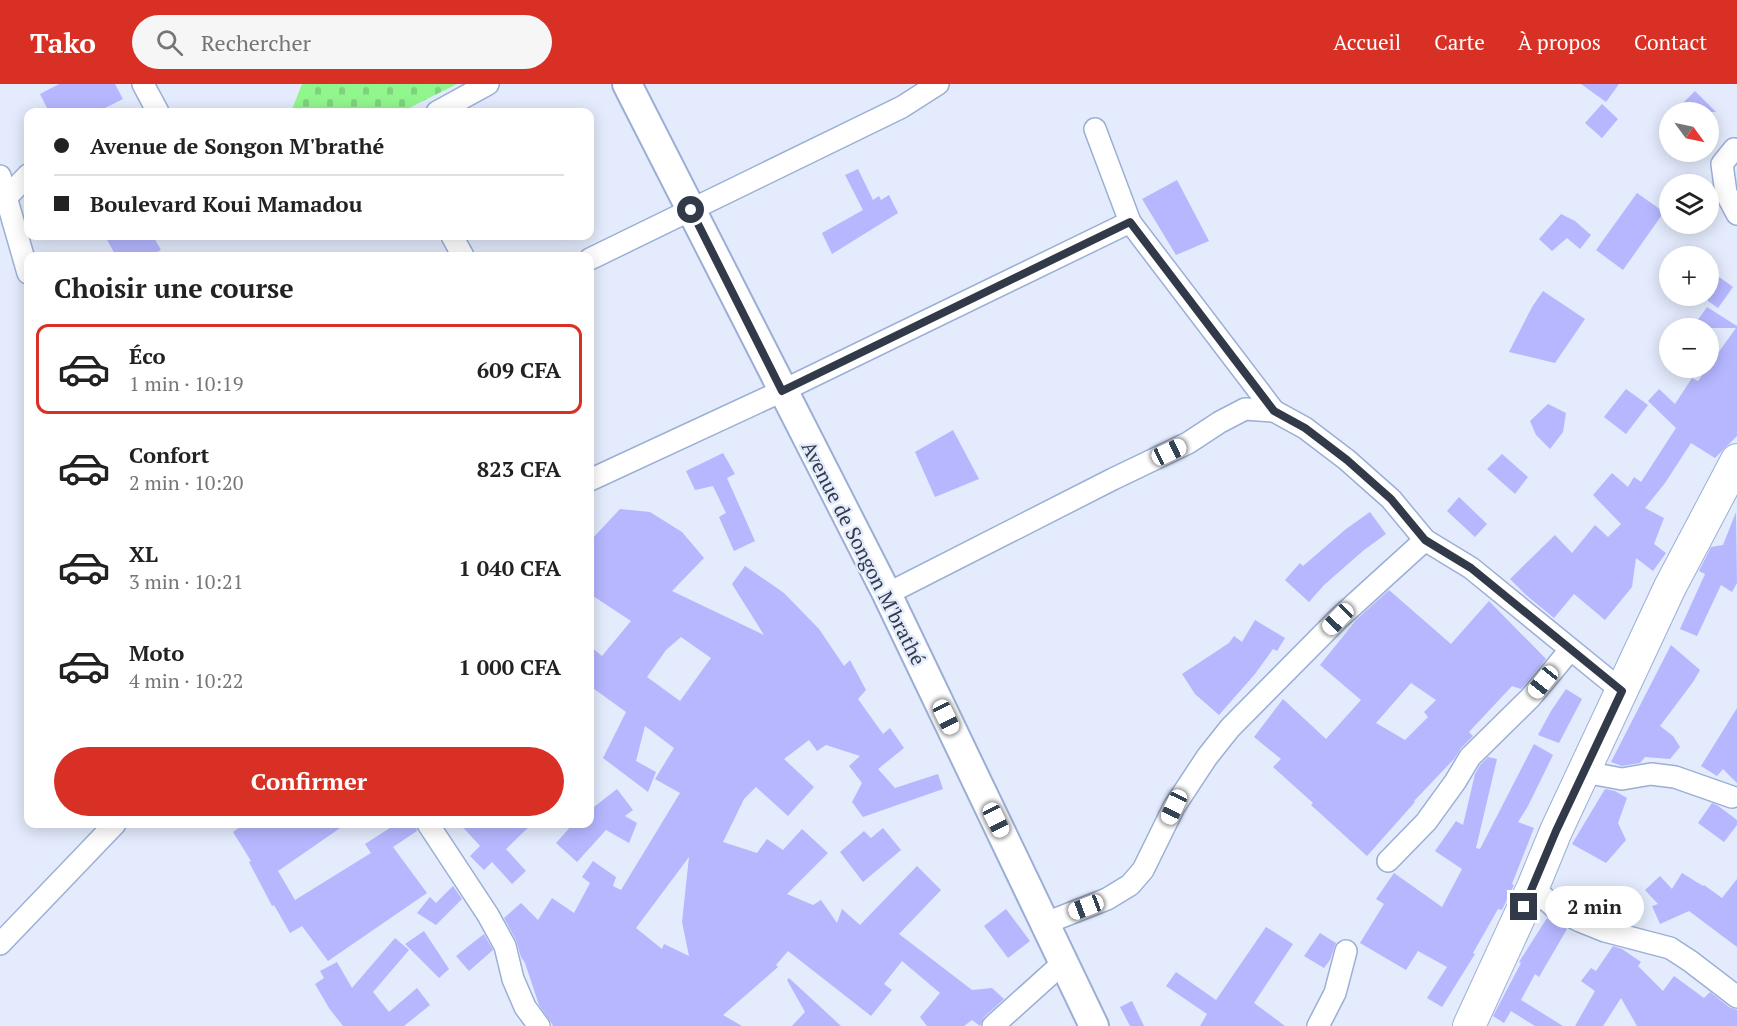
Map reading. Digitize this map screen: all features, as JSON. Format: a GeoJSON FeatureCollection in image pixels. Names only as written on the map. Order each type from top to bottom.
{"type":"FeatureCollection","features":[{"type":"Feature","properties":{"kind":"main road"},"geometry":{"type":"LineString","coordinates":[[1469,1026],[1533,888],[1556,831],[1670,587],[1737,460]]}},
{"type":"Feature","properties":{"kind":"street"},"geometry":{"type":"LineString","coordinates":[[143,84],[156,108]]}},
{"type":"Feature","properties":{"kind":"street"},"geometry":{"type":"LineString","coordinates":[[444,108],[488,84]]}},
{"type":"Feature","properties":{"kind":"street","name":"Avenue de Songon M'brathé"},"geometry":{"type":"LineString","coordinates":[[627,84],[886,594],[1094,1026]]}},
{"type":"Feature","properties":{"kind":"street"},"geometry":{"type":"LineString","coordinates":[[594,257],[902,106],[938,84]]}},
{"type":"Feature","properties":{"kind":"street"},"geometry":{"type":"LineString","coordinates":[[1095,129],[1130,222],[1274,411],[1305,428],[1347,460],[1391,499],[1425,540],[1471,568],[1622,691]]}},
{"type":"Feature","properties":{"kind":"street"},"geometry":{"type":"LineString","coordinates":[[1734,149],[1722,164],[1726,193],[1737,214]]}},
{"type":"Feature","properties":{"kind":"street"},"geometry":{"type":"LineString","coordinates":[[0,176],[24,259]]}},
{"type":"Feature","properties":{"kind":"street"},"geometry":{"type":"LineString","coordinates":[[6,198],[24,179]]}},
{"type":"Feature","properties":{"kind":"street"},"geometry":{"type":"LineString","coordinates":[[594,478],[782,391],[1130,222]]}},
{"type":"Feature","properties":{"kind":"street"},"geometry":{"type":"LineString","coordinates":[[886,594],[1188,443],[1245,409],[1274,411]]}},
{"type":"Feature","properties":{"kind":"street"},"geometry":{"type":"LineString","coordinates":[[1046,923],[1107,899],[1130,885],[1143,870],[1174,807],[1207,757],[1230,728],[1338,619],[1425,540]]}},
{"type":"Feature","properties":{"kind":"street"},"geometry":{"type":"LineString","coordinates":[[1388,861],[1426,822],[1470,757],[1530,698],[1570,650]]}},
{"type":"Feature","properties":{"kind":"street"},"geometry":{"type":"LineString","coordinates":[[1584,771],[1622,779],[1651,774],[1675,777],[1732,797]]}},
{"type":"Feature","properties":{"kind":"street"},"geometry":{"type":"LineString","coordinates":[[0,944],[111,828]]}},
{"type":"Feature","properties":{"kind":"street"},"geometry":{"type":"LineString","coordinates":[[431,828],[488,915],[505,946],[513,979],[525,1007],[539,1026]]}},
{"type":"Feature","properties":{"kind":"street"},"geometry":{"type":"LineString","coordinates":[[1533,888],[1556,909],[1580,921],[1620,936],[1649,941],[1670,948],[1737,997]]}},
{"type":"Feature","properties":{"kind":"street"},"geometry":{"type":"LineString","coordinates":[[1318,1026],[1335,993],[1346,951]]}},
{"type":"Feature","properties":{"kind":"street"},"geometry":{"type":"LineString","coordinates":[[993,1026],[1064,962]]}},
{"type":"Feature","properties":{"kind":"green space"},"geometry":{"type":"Polygon","coordinates":[[[302,84],[457,84],[409,108],[293,108],[302,84]]]}},
{"type":"Feature","properties":{"kind":"building"},"geometry":{"type":"Polygon","coordinates":[[[59,84],[115,84],[123,99],[105,108],[47,108],[40,94],[59,84]]]}},
{"type":"Feature","properties":{"kind":"building"},"geometry":{"type":"Polygon","coordinates":[[[1581,84],[1619,84],[1606,102],[1581,84]]]}},
{"type":"Feature","properties":{"kind":"building"},"geometry":{"type":"Polygon","coordinates":[[[1695,91],[1706,102],[1684,102],[1695,91]]]}},
{"type":"Feature","properties":{"kind":"building"},"geometry":{"type":"Polygon","coordinates":[[[1602,104],[1618,119],[1602,138],[1585,123],[1602,104]]]}},
{"type":"Feature","properties":{"kind":"building"},"geometry":{"type":"Polygon","coordinates":[[[858,169],[873,200],[879,196],[881,200],[889,195],[898,213],[832,254],[822,233],[863,210],[845,175],[858,169]]]}},
{"type":"Feature","properties":{"kind":"building"},"geometry":{"type":"Polygon","coordinates":[[[1177,180],[1209,241],[1176,255],[1142,199],[1177,180]]]}},
{"type":"Feature","properties":{"kind":"building"},"geometry":{"type":"Polygon","coordinates":[[[1637,193],[1659,208],[1659,219],[1623,270],[1596,250],[1637,193]]]}},
{"type":"Feature","properties":{"kind":"building"},"geometry":{"type":"Polygon","coordinates":[[[1561,214],[1575,221],[1591,235],[1580,249],[1567,238],[1552,251],[1539,239],[1561,214]]]}},
{"type":"Feature","properties":{"kind":"building"},"geometry":{"type":"Polygon","coordinates":[[[107,240],[155,240],[161,250],[157,252],[114,252],[107,240]]]}},
{"type":"Feature","properties":{"kind":"building"},"geometry":{"type":"Polygon","coordinates":[[[1719,277],[1733,287],[1718,308],[1715,306],[1719,306],[1719,277]]]}},
{"type":"Feature","properties":{"kind":"building"},"geometry":{"type":"Polygon","coordinates":[[[1543,291],[1585,319],[1555,363],[1509,352],[1532,307],[1543,291]]]}},
{"type":"Feature","properties":{"kind":"building"},"geometry":{"type":"Polygon","coordinates":[[[1707,307],[1737,326],[1737,436],[1715,458],[1691,443],[1665,483],[1645,508],[1664,518],[1654,544],[1666,553],[1653,571],[1636,558],[1632,587],[1605,620],[1574,594],[1554,618],[1510,579],[1555,535],[1572,553],[1595,525],[1608,537],[1621,524],[1593,495],[1612,473],[1628,487],[1634,477],[1641,482],[1676,428],[1648,401],[1659,389],[1675,404],[1692,378],[1698,381],[1700,378],[1719,378],[1719,352],[1736,328],[1719,328],[1719,318],[1699,318],[1707,307]]]}},
{"type":"Feature","properties":{"kind":"building"},"geometry":{"type":"Polygon","coordinates":[[[1626,389],[1648,405],[1626,434],[1604,417],[1626,389]]]}},
{"type":"Feature","properties":{"kind":"building"},"geometry":{"type":"Polygon","coordinates":[[[1548,404],[1566,413],[1563,432],[1550,449],[1536,435],[1530,421],[1548,404]]]}},
{"type":"Feature","properties":{"kind":"building"},"geometry":{"type":"Polygon","coordinates":[[[953,430],[979,479],[935,497],[915,452],[953,430]]]}},
{"type":"Feature","properties":{"kind":"building"},"geometry":{"type":"Polygon","coordinates":[[[723,453],[735,474],[727,478],[755,541],[734,551],[719,517],[726,513],[713,486],[695,490],[686,471],[723,453]]]}},
{"type":"Feature","properties":{"kind":"building"},"geometry":{"type":"Polygon","coordinates":[[[1502,454],[1528,477],[1515,494],[1487,469],[1502,454]]]}},
{"type":"Feature","properties":{"kind":"building"},"geometry":{"type":"Polygon","coordinates":[[[1459,497],[1487,524],[1475,537],[1447,511],[1459,497]]]}},
{"type":"Feature","properties":{"kind":"building"},"geometry":{"type":"Polygon","coordinates":[[[620,509],[650,512],[682,532],[704,558],[672,591],[764,635],[732,584],[745,566],[784,593],[819,629],[844,666],[850,660],[866,690],[858,699],[883,734],[890,728],[904,748],[878,769],[895,788],[938,774],[943,789],[863,817],[852,802],[862,783],[849,766],[860,756],[826,745],[817,751],[809,740],[784,759],[814,787],[788,816],[756,787],[744,799],[723,842],[757,853],[767,839],[783,850],[802,829],[828,853],[787,894],[813,905],[821,900],[837,923],[842,909],[860,925],[917,866],[941,890],[899,934],[972,990],[992,988],[1004,999],[984,1017],[980,1026],[972,1020],[964,1026],[927,1026],[920,1017],[940,993],[902,961],[884,984],[892,990],[871,1016],[788,951],[776,965],[778,967],[723,1015],[742,1026],[553,1026],[539,1005],[516,940],[504,918],[521,903],[538,920],[552,898],[574,913],[590,883],[582,877],[593,861],[616,877],[613,886],[621,890],[680,793],[655,779],[674,748],[645,726],[636,761],[656,772],[648,792],[603,758],[626,712],[594,689],[594,649],[602,656],[631,621],[594,597],[594,537],[620,509]],[[681,637],[666,650],[647,677],[680,701],[711,658],[681,637]],[[689,857],[636,928],[662,949],[664,944],[689,956],[682,922],[689,857]]]}},
{"type":"Feature","properties":{"kind":"building"},"geometry":{"type":"Polygon","coordinates":[[[1370,512],[1386,534],[1324,585],[1309,602],[1285,580],[1300,563],[1303,566],[1346,529],[1370,512]]]}},
{"type":"Feature","properties":{"kind":"building"},"geometry":{"type":"Polygon","coordinates":[[[1736,512],[1737,583],[1732,592],[1721,585],[1697,636],[1680,629],[1705,574],[1699,571],[1711,547],[1723,545],[1736,512]]]}},
{"type":"Feature","properties":{"kind":"building"},"geometry":{"type":"Polygon","coordinates":[[[1389,590],[1451,644],[1489,601],[1546,659],[1521,689],[1512,686],[1469,732],[1473,736],[1367,856],[1273,767],[1281,759],[1254,737],[1283,699],[1326,739],[1361,700],[1320,665],[1357,619],[1389,590]],[[1411,683],[1376,723],[1405,740],[1428,717],[1424,712],[1436,700],[1411,683]]]}},
{"type":"Feature","properties":{"kind":"building"},"geometry":{"type":"Polygon","coordinates":[[[1255,620],[1285,638],[1277,651],[1273,649],[1255,674],[1219,715],[1195,694],[1182,674],[1229,643],[1234,636],[1242,642],[1255,620]]]}},
{"type":"Feature","properties":{"kind":"building"},"geometry":{"type":"Polygon","coordinates":[[[1671,645],[1700,670],[1660,726],[1673,736],[1680,747],[1670,759],[1645,757],[1640,763],[1622,766],[1611,762],[1671,645]]]}},
{"type":"Feature","properties":{"kind":"building"},"geometry":{"type":"Polygon","coordinates":[[[1566,689],[1582,699],[1559,743],[1538,735],[1566,689]]]}},
{"type":"Feature","properties":{"kind":"building"},"geometry":{"type":"Polygon","coordinates":[[[1737,708],[1737,783],[1723,769],[1717,776],[1701,766],[1737,708]]]}},
{"type":"Feature","properties":{"kind":"building"},"geometry":{"type":"Polygon","coordinates":[[[1534,744],[1553,755],[1518,822],[1534,828],[1512,884],[1514,885],[1502,910],[1498,909],[1473,953],[1475,954],[1442,1007],[1427,998],[1447,967],[1418,951],[1406,970],[1360,943],[1384,904],[1376,899],[1394,873],[1442,907],[1462,869],[1435,851],[1456,821],[1463,825],[1475,774],[1480,765],[1488,757],[1497,759],[1476,848],[1480,849],[1534,744]]]}},
{"type":"Feature","properties":{"kind":"building"},"geometry":{"type":"Polygon","coordinates":[[[617,789],[633,810],[625,816],[637,823],[629,843],[606,830],[577,862],[556,843],[569,828],[594,828],[594,807],[617,789]]]}},
{"type":"Feature","properties":{"kind":"building"},"geometry":{"type":"Polygon","coordinates":[[[1605,789],[1615,791],[1627,798],[1618,823],[1626,840],[1606,863],[1572,844],[1605,789]]]}},
{"type":"Feature","properties":{"kind":"building"},"geometry":{"type":"Polygon","coordinates":[[[1712,803],[1737,820],[1737,825],[1724,842],[1698,823],[1712,803]]]}},
{"type":"Feature","properties":{"kind":"building"},"geometry":{"type":"Polygon","coordinates":[[[238,828],[340,828],[278,871],[295,900],[371,853],[365,844],[390,828],[416,828],[417,831],[393,847],[427,893],[328,961],[302,926],[290,933],[274,905],[272,906],[249,862],[251,861],[233,832],[238,828]]]}},
{"type":"Feature","properties":{"kind":"building"},"geometry":{"type":"Polygon","coordinates":[[[464,828],[528,828],[506,849],[526,871],[512,884],[492,862],[484,870],[470,856],[480,846],[464,828]]]}},
{"type":"Feature","properties":{"kind":"building"},"geometry":{"type":"Polygon","coordinates":[[[883,828],[901,850],[863,882],[840,852],[864,831],[871,838],[883,828]]]}},
{"type":"Feature","properties":{"kind":"building"},"geometry":{"type":"Polygon","coordinates":[[[1682,873],[1722,898],[1737,879],[1737,947],[1689,911],[1660,924],[1652,906],[1658,904],[1645,890],[1660,876],[1672,889],[1682,873]]]}},
{"type":"Feature","properties":{"kind":"building"},"geometry":{"type":"Polygon","coordinates":[[[453,886],[462,899],[436,925],[417,913],[430,897],[436,903],[453,886]]]}},
{"type":"Feature","properties":{"kind":"building"},"geometry":{"type":"Polygon","coordinates":[[[1610,899],[1626,908],[1618,921],[1602,913],[1610,899]]]}},
{"type":"Feature","properties":{"kind":"building"},"geometry":{"type":"Polygon","coordinates":[[[1006,909],[1030,941],[1008,958],[984,926],[1006,909]]]}},
{"type":"Feature","properties":{"kind":"building"},"geometry":{"type":"Polygon","coordinates":[[[1547,918],[1567,929],[1539,977],[1535,974],[1521,1000],[1563,1026],[1535,1026],[1511,1011],[1504,1023],[1493,1016],[1521,963],[1519,962],[1547,918]]]}},
{"type":"Feature","properties":{"kind":"building"},"geometry":{"type":"Polygon","coordinates":[[[1266,927],[1293,944],[1254,1003],[1285,1026],[1200,1026],[1207,1014],[1166,986],[1176,972],[1216,1000],[1266,927]]]}},
{"type":"Feature","properties":{"kind":"building"},"geometry":{"type":"Polygon","coordinates":[[[424,931],[449,969],[439,978],[405,944],[424,931]]]}},
{"type":"Feature","properties":{"kind":"building"},"geometry":{"type":"Polygon","coordinates":[[[1320,933],[1336,943],[1330,960],[1324,968],[1304,956],[1320,933]]]}},
{"type":"Feature","properties":{"kind":"building"},"geometry":{"type":"Polygon","coordinates":[[[484,934],[493,950],[469,971],[456,956],[484,934]]]}},
{"type":"Feature","properties":{"kind":"building"},"geometry":{"type":"Polygon","coordinates":[[[395,938],[409,950],[373,992],[389,1012],[417,988],[430,1005],[404,1026],[343,1026],[315,984],[324,978],[320,971],[337,962],[352,988],[395,938]]]}},
{"type":"Feature","properties":{"kind":"building"},"geometry":{"type":"Polygon","coordinates":[[[1613,946],[1622,949],[1641,962],[1638,966],[1663,991],[1674,976],[1704,998],[1710,992],[1729,1007],[1737,1010],[1737,1026],[1637,1026],[1621,998],[1603,1026],[1575,1026],[1595,991],[1581,981],[1591,968],[1596,971],[1613,946]]]}},
{"type":"Feature","properties":{"kind":"building"},"geometry":{"type":"Polygon","coordinates":[[[789,978],[841,1026],[792,1026],[805,1012],[787,980],[789,978]]]}},
{"type":"Feature","properties":{"kind":"building"},"geometry":{"type":"Polygon","coordinates":[[[1132,1001],[1144,1026],[1130,1026],[1120,1007],[1132,1001]]]}},
{"type":"Feature","properties":{"kind":"route"},"geometry":{"type":"LineString","coordinates":[[691,210],[782,391],[1130,222],[1274,411],[1305,428],[1347,460],[1391,499],[1425,540],[1471,568],[1622,691],[1556,831],[1524,907]]}}]}
